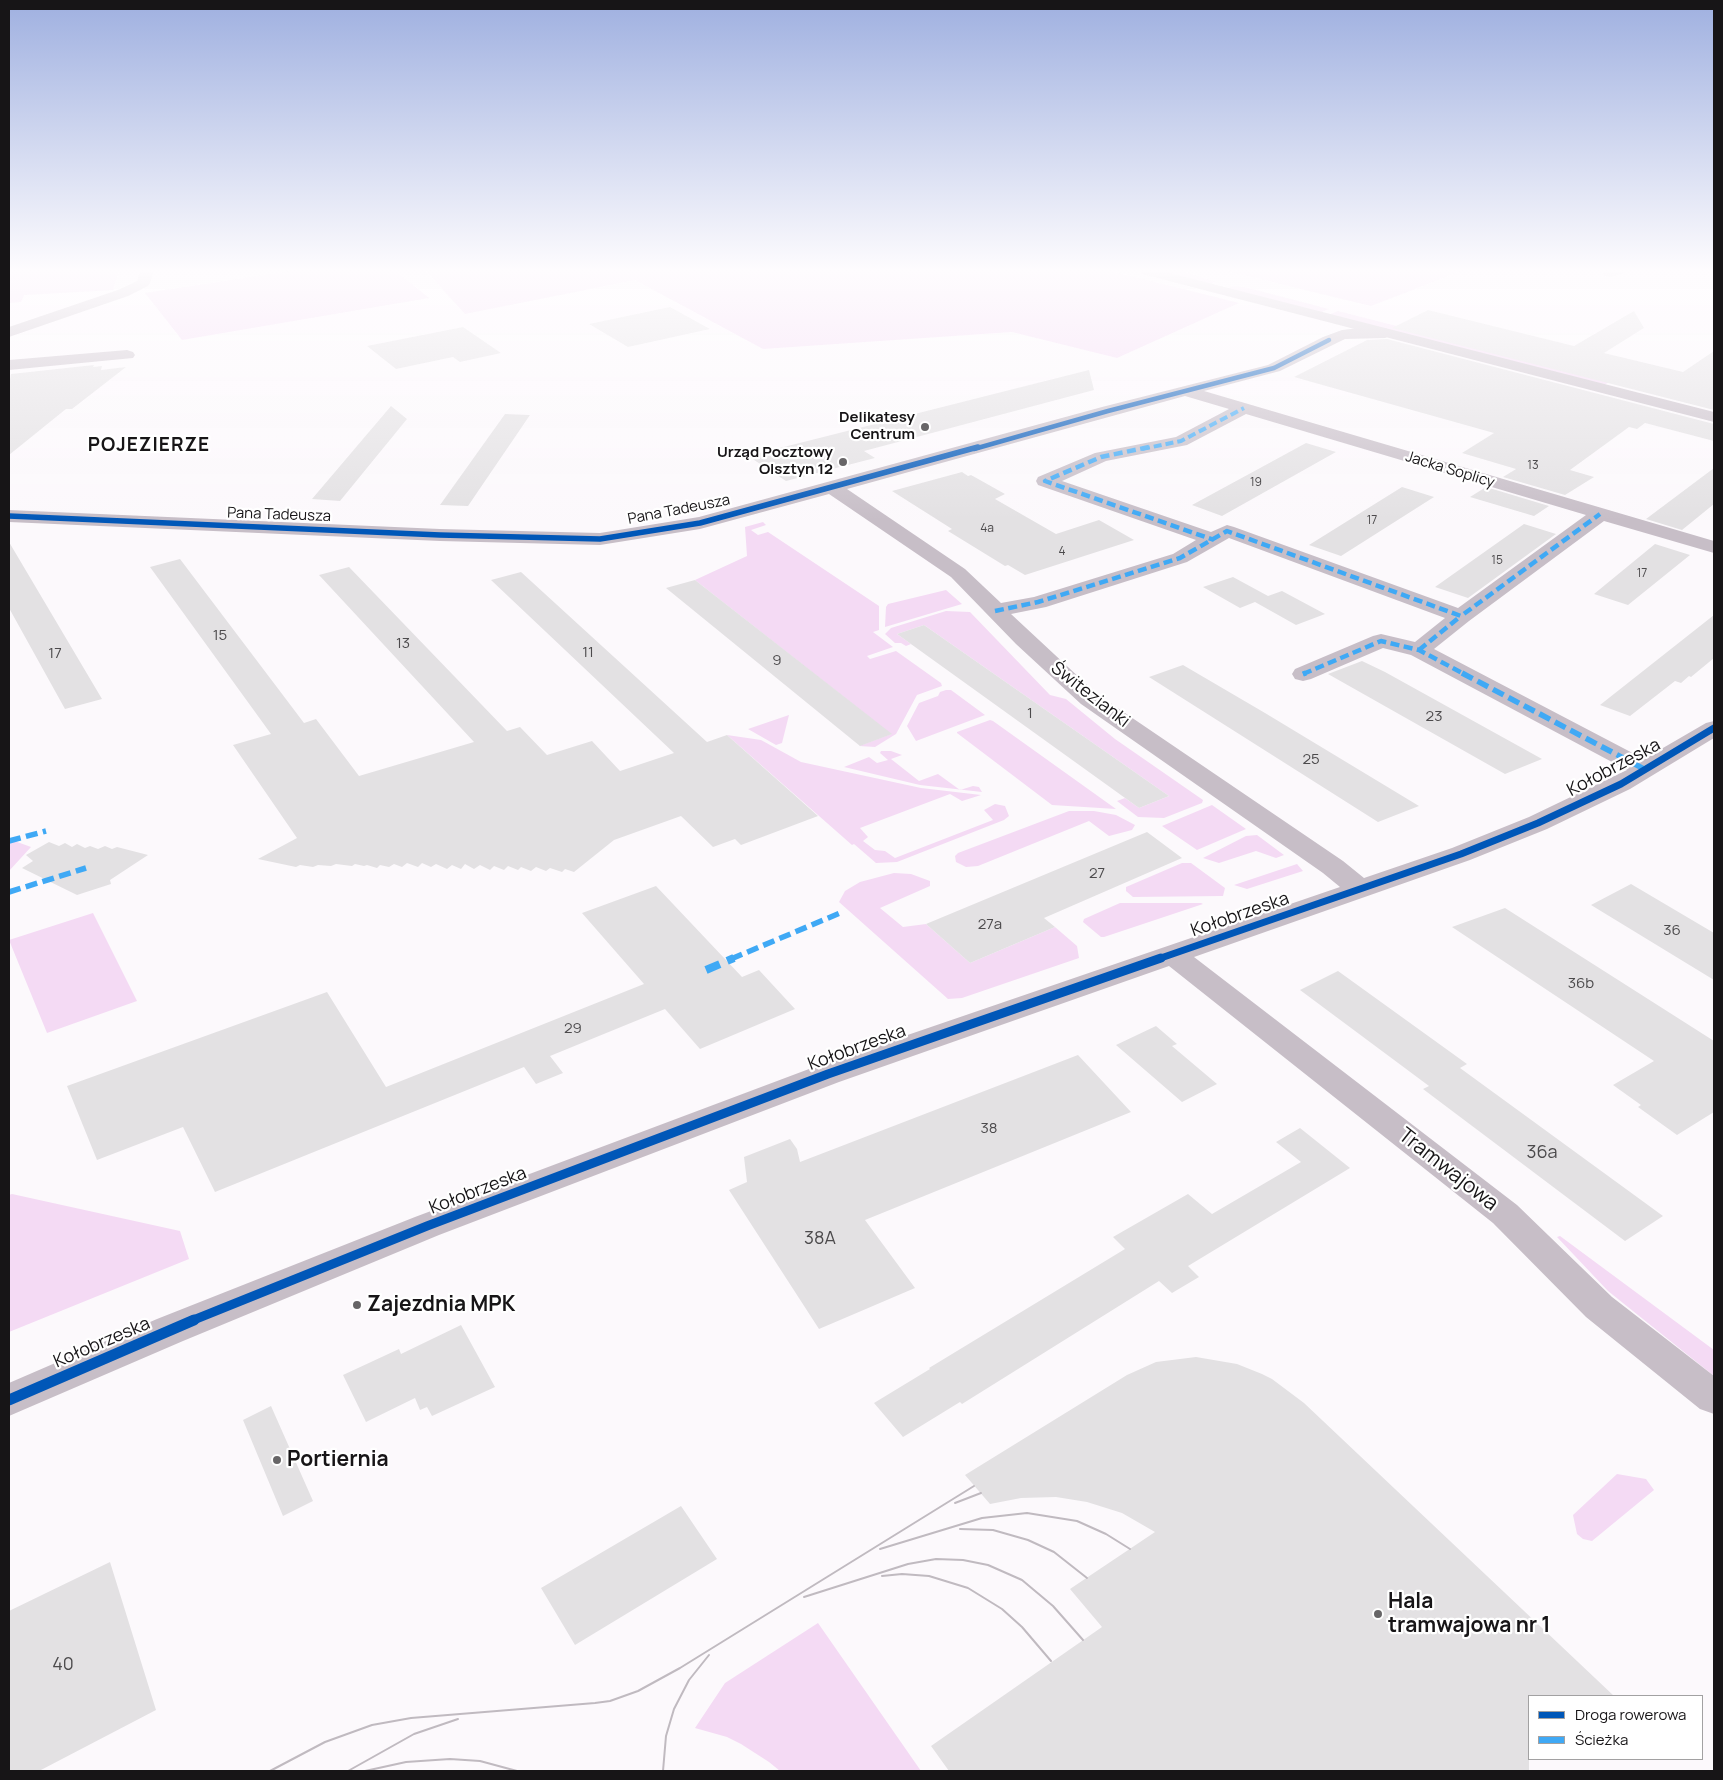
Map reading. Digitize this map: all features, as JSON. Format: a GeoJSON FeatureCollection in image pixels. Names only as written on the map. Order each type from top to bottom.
{"type":"FeatureCollection","features":[{"type":"Feature","properties":{"kind":"street","name":"Pana Tadeusza"},"geometry":{"type":"LineString","coordinates":[[9,516],[430,535],[600,539],[700,523],[1274,368],[1301,354]]}},
{"type":"Feature","properties":{"kind":"street"},"geometry":{"type":"LineString","coordinates":[[1468,354],[1714,417]]}},
{"type":"Feature","properties":{"kind":"street"},"geometry":{"type":"LineString","coordinates":[[1521,354],[1714,402]]}},
{"type":"Feature","properties":{"kind":"street"},"geometry":{"type":"LineString","coordinates":[[9,365],[127,355]]}},
{"type":"Feature","properties":{"kind":"street"},"geometry":{"type":"LineString","coordinates":[[1628,395],[1644,385]]}},
{"type":"Feature","properties":{"kind":"street","name":"Jacka Soplicy"},"geometry":{"type":"LineString","coordinates":[[1186,391],[1714,548]]}},
{"type":"Feature","properties":{"kind":"street"},"geometry":{"type":"LineString","coordinates":[[1214,540],[1045,481],[1101,457],[1182,441],[1244,408]]}},
{"type":"Feature","properties":{"kind":"street","name":"Świtezianki"},"geometry":{"type":"LineString","coordinates":[[831,487],[958,573],[995,611],[1089,699],[1333,867],[1360,890]]}},
{"type":"Feature","properties":{"kind":"street"},"geometry":{"type":"LineString","coordinates":[[1419,650],[1600,514]]}},
{"type":"Feature","properties":{"kind":"street"},"geometry":{"type":"LineString","coordinates":[[995,611],[1038,602],[1180,558],[1227,531],[1462,616]]}},
{"type":"Feature","properties":{"kind":"street"},"geometry":{"type":"LineString","coordinates":[[1303,674],[1381,641],[1419,650],[1646,770]]}},
{"type":"Feature","properties":{"kind":"street","name":"Kołobrzeska"},"geometry":{"type":"LineString","coordinates":[[9,1400],[179,1326],[427,1226],[828,1074],[1461,854],[1538,823],[1622,784],[1714,728]]}},
{"type":"Feature","properties":{"kind":"street","name":"Tramwajowa"},"geometry":{"type":"LineString","coordinates":[[1172,954],[1505,1214],[1599,1307],[1714,1398]]}},
{"type":"Feature","properties":{"kind":"shaded area"},"geometry":{"type":"Polygon","coordinates":[[[1101,354],[1126,354],[1117,358],[1101,354]]]}},
{"type":"Feature","properties":{"kind":"shaded area"},"geometry":{"type":"Polygon","coordinates":[[[1482,354],[1510,354],[1613,380],[1604,385],[1482,354]]]}},
{"type":"Feature","properties":{"kind":"shaded area"},"geometry":{"type":"Polygon","coordinates":[[[763,522],[766,525],[751,530],[758,535],[768,532],[879,606],[879,630],[873,632],[893,647],[867,656],[870,659],[896,651],[941,683],[942,686],[917,695],[896,734],[875,747],[859,746],[891,734],[695,580],[747,556],[745,527],[763,522]]]}},
{"type":"Feature","properties":{"kind":"shaded area"},"geometry":{"type":"Polygon","coordinates":[[[946,590],[962,604],[885,627],[886,607],[888,604],[946,590]]]}},
{"type":"Feature","properties":{"kind":"shaded area"},"geometry":{"type":"Polygon","coordinates":[[[946,611],[970,612],[1050,695],[1066,699],[1115,739],[1203,800],[1202,803],[1164,818],[1138,817],[1117,801],[1125,798],[1139,808],[1169,796],[924,625],[897,634],[911,644],[906,646],[901,643],[895,643],[885,634],[891,628],[946,611]]]}},
{"type":"Feature","properties":{"kind":"shaded area"},"geometry":{"type":"Polygon","coordinates":[[[951,690],[985,715],[916,741],[907,726],[919,703],[938,696],[940,692],[951,690]]]}},
{"type":"Feature","properties":{"kind":"shaded area"},"geometry":{"type":"Polygon","coordinates":[[[789,715],[782,743],[776,745],[748,729],[789,715]]]}},
{"type":"Feature","properties":{"kind":"shaded area"},"geometry":{"type":"Polygon","coordinates":[[[990,720],[1116,809],[1052,805],[957,733],[990,720]]]}},
{"type":"Feature","properties":{"kind":"shaded area"},"geometry":{"type":"Polygon","coordinates":[[[727,735],[761,740],[801,762],[921,788],[981,795],[962,801],[950,794],[860,828],[868,837],[863,841],[875,850],[885,851],[895,858],[993,820],[984,810],[995,804],[1005,806],[1009,816],[1004,820],[897,862],[876,863],[854,844],[852,845],[727,735]]]}},
{"type":"Feature","properties":{"kind":"shaded area"},"geometry":{"type":"Polygon","coordinates":[[[881,751],[891,751],[902,755],[891,759],[919,781],[938,774],[959,789],[920,785],[844,767],[869,757],[877,763],[888,760],[880,753],[881,751]]]}},
{"type":"Feature","properties":{"kind":"shaded area"},"geometry":{"type":"Polygon","coordinates":[[[973,786],[979,787],[982,792],[961,790],[973,786]]]}},
{"type":"Feature","properties":{"kind":"shaded area"},"geometry":{"type":"Polygon","coordinates":[[[1212,805],[1246,829],[1197,850],[1162,826],[1212,805]]]}},
{"type":"Feature","properties":{"kind":"shaded area"},"geometry":{"type":"Polygon","coordinates":[[[1069,811],[1094,811],[1116,815],[1135,825],[1132,830],[1109,836],[1089,821],[978,866],[966,867],[956,862],[955,856],[958,853],[1069,811]]]}},
{"type":"Feature","properties":{"kind":"shaded area"},"geometry":{"type":"Polygon","coordinates":[[[1257,835],[1284,855],[1276,858],[1256,851],[1219,863],[1203,858],[1246,836],[1257,835]]]}},
{"type":"Feature","properties":{"kind":"shaded area"},"geometry":{"type":"Polygon","coordinates":[[[9,839],[31,847],[9,871],[9,839]]]}},
{"type":"Feature","properties":{"kind":"shaded area"},"geometry":{"type":"Polygon","coordinates":[[[1182,863],[1191,863],[1225,888],[1223,896],[1133,897],[1126,891],[1126,887],[1182,863]]]}},
{"type":"Feature","properties":{"kind":"shaded area"},"geometry":{"type":"Polygon","coordinates":[[[1297,864],[1303,871],[1247,889],[1234,885],[1297,864]]]}},
{"type":"Feature","properties":{"kind":"shaded area"},"geometry":{"type":"Polygon","coordinates":[[[894,873],[911,874],[930,881],[930,886],[880,908],[903,927],[926,924],[970,963],[1055,927],[1077,946],[1079,958],[962,998],[948,999],[839,902],[845,891],[860,882],[894,873]]]}},
{"type":"Feature","properties":{"kind":"shaded area"},"geometry":{"type":"Polygon","coordinates":[[[1120,903],[1203,904],[1104,937],[1101,937],[1083,922],[1084,919],[1120,903]]]}},
{"type":"Feature","properties":{"kind":"shaded area"},"geometry":{"type":"Polygon","coordinates":[[[93,913],[137,1001],[47,1033],[9,940],[93,913]]]}},
{"type":"Feature","properties":{"kind":"shaded area"},"geometry":{"type":"Polygon","coordinates":[[[12,1194],[180,1231],[189,1259],[9,1332],[9,1195],[12,1194]]]}},
{"type":"Feature","properties":{"kind":"shaded area"},"geometry":{"type":"Polygon","coordinates":[[[1560,1236],[1714,1350],[1714,1376],[1608,1291],[1557,1237],[1560,1236]]]}},
{"type":"Feature","properties":{"kind":"shaded area"},"geometry":{"type":"Polygon","coordinates":[[[1617,1474],[1646,1479],[1654,1490],[1592,1541],[1583,1539],[1577,1534],[1573,1515],[1617,1474]]]}},
{"type":"Feature","properties":{"kind":"shaded area"},"geometry":{"type":"Polygon","coordinates":[[[818,1623],[921,1771],[780,1771],[741,1744],[727,1737],[695,1728],[725,1683],[818,1623]]]}},
{"type":"Feature","properties":{"kind":"building"},"geometry":{"type":"Polygon","coordinates":[[[377,354],[496,354],[460,362],[453,357],[396,369],[377,354]]]}},
{"type":"Feature","properties":{"kind":"building"},"geometry":{"type":"Polygon","coordinates":[[[1339,354],[1445,354],[1714,424],[1714,441],[1645,423],[1637,429],[1629,427],[1570,470],[1594,477],[1565,495],[1503,477],[1516,469],[1462,453],[1494,433],[1294,377],[1339,354]]]}},
{"type":"Feature","properties":{"kind":"building"},"geometry":{"type":"Polygon","coordinates":[[[1494,354],[1608,354],[1683,372],[1709,354],[1714,354],[1714,410],[1494,354]]]}},
{"type":"Feature","properties":{"kind":"building"},"geometry":{"type":"Polygon","coordinates":[[[94,365],[93,367],[102,366],[101,370],[126,367],[72,409],[66,409],[9,455],[9,384],[11,374],[94,365]]]}},
{"type":"Feature","properties":{"kind":"building"},"geometry":{"type":"Polygon","coordinates":[[[1089,370],[1094,390],[864,451],[875,458],[786,481],[748,456],[1089,370]]]}},
{"type":"Feature","properties":{"kind":"building"},"geometry":{"type":"Polygon","coordinates":[[[391,406],[407,419],[340,501],[312,499],[391,406]]]}},
{"type":"Feature","properties":{"kind":"building"},"geometry":{"type":"Polygon","coordinates":[[[505,414],[530,415],[468,506],[440,505],[505,414]]]}},
{"type":"Feature","properties":{"kind":"building"},"geometry":{"type":"Polygon","coordinates":[[[1306,443],[1336,452],[1222,516],[1192,505],[1306,443]]]}},
{"type":"Feature","properties":{"kind":"building"},"geometry":{"type":"Polygon","coordinates":[[[1714,468],[1714,504],[1682,530],[1646,519],[1714,468]]]}},
{"type":"Feature","properties":{"kind":"building"},"geometry":{"type":"Polygon","coordinates":[[[962,472],[1005,494],[995,499],[1056,534],[1099,520],[1134,540],[1025,575],[1008,565],[1005,566],[948,531],[952,529],[892,491],[962,472]]]}},
{"type":"Feature","properties":{"kind":"building"},"geometry":{"type":"Polygon","coordinates":[[[1402,487],[1434,497],[1341,556],[1309,545],[1402,487]]]}},
{"type":"Feature","properties":{"kind":"building"},"geometry":{"type":"Polygon","coordinates":[[[1486,487],[1549,506],[1534,516],[1470,497],[1486,487]]]}},
{"type":"Feature","properties":{"kind":"building"},"geometry":{"type":"Polygon","coordinates":[[[1524,524],[1556,534],[1468,598],[1435,587],[1524,524]]]}},
{"type":"Feature","properties":{"kind":"building"},"geometry":{"type":"Polygon","coordinates":[[[9,542],[102,699],[65,709],[9,608],[9,542]]]}},
{"type":"Feature","properties":{"kind":"building"},"geometry":{"type":"Polygon","coordinates":[[[1655,544],[1690,555],[1628,605],[1594,594],[1655,544]]]}},
{"type":"Feature","properties":{"kind":"building"},"geometry":{"type":"Polygon","coordinates":[[[180,559],[304,723],[316,719],[359,776],[474,742],[319,575],[349,567],[507,731],[520,727],[547,755],[592,741],[620,771],[674,753],[491,580],[521,572],[707,742],[727,735],[818,816],[741,845],[735,839],[713,847],[681,816],[614,840],[574,872],[565,869],[562,872],[550,868],[546,871],[536,867],[531,871],[521,867],[518,870],[508,866],[504,870],[494,866],[490,870],[480,865],[474,869],[465,864],[461,869],[452,865],[447,869],[436,864],[431,867],[422,863],[418,867],[407,863],[402,867],[394,864],[389,867],[380,865],[377,868],[355,864],[352,866],[336,864],[313,867],[300,865],[296,867],[258,859],[297,838],[233,745],[271,734],[150,567],[180,559]]]}},
{"type":"Feature","properties":{"kind":"building"},"geometry":{"type":"Polygon","coordinates":[[[1233,577],[1268,596],[1282,591],[1325,614],[1296,625],[1255,602],[1240,608],[1203,587],[1233,577]]]}},
{"type":"Feature","properties":{"kind":"building"},"geometry":{"type":"Polygon","coordinates":[[[695,580],[892,734],[860,746],[666,588],[695,580]]]}},
{"type":"Feature","properties":{"kind":"building"},"geometry":{"type":"Polygon","coordinates":[[[1714,615],[1714,658],[1691,677],[1689,676],[1681,683],[1675,681],[1630,716],[1600,705],[1714,615]]]}},
{"type":"Feature","properties":{"kind":"building"},"geometry":{"type":"Polygon","coordinates":[[[924,625],[1169,796],[1139,808],[897,634],[924,625]]]}},
{"type":"Feature","properties":{"kind":"building"},"geometry":{"type":"Polygon","coordinates":[[[1362,661],[1542,759],[1505,774],[1328,674],[1362,661]]]}},
{"type":"Feature","properties":{"kind":"building"},"geometry":{"type":"Polygon","coordinates":[[[1183,665],[1419,806],[1378,822],[1149,677],[1183,665]]]}},
{"type":"Feature","properties":{"kind":"building"},"geometry":{"type":"Polygon","coordinates":[[[1147,832],[1182,858],[1044,918],[1055,927],[970,963],[926,924],[1147,832]]]}},
{"type":"Feature","properties":{"kind":"building"},"geometry":{"type":"Polygon","coordinates":[[[49,842],[59,846],[65,843],[72,847],[77,844],[85,848],[90,846],[98,849],[105,846],[112,849],[117,847],[148,855],[110,880],[111,884],[77,895],[22,868],[33,861],[26,855],[49,842]]]}},
{"type":"Feature","properties":{"kind":"building"},"geometry":{"type":"Polygon","coordinates":[[[1631,884],[1714,933],[1714,980],[1591,905],[1631,884]]]}},
{"type":"Feature","properties":{"kind":"building"},"geometry":{"type":"Polygon","coordinates":[[[656,886],[742,977],[759,970],[795,1009],[700,1049],[665,1009],[550,1056],[563,1073],[536,1084],[524,1067],[215,1192],[183,1127],[97,1160],[67,1086],[327,992],[386,1087],[644,984],[582,913],[656,886]]]}},
{"type":"Feature","properties":{"kind":"building"},"geometry":{"type":"Polygon","coordinates":[[[1505,908],[1714,1041],[1714,1112],[1677,1135],[1638,1107],[1641,1105],[1613,1085],[1654,1061],[1452,927],[1505,908]]]}},
{"type":"Feature","properties":{"kind":"building"},"geometry":{"type":"Polygon","coordinates":[[[1338,971],[1467,1064],[1460,1068],[1663,1216],[1625,1241],[1423,1089],[1429,1086],[1300,990],[1338,971]]]}},
{"type":"Feature","properties":{"kind":"building"},"geometry":{"type":"Polygon","coordinates":[[[1156,1026],[1177,1044],[1172,1046],[1217,1084],[1182,1102],[1116,1045],[1156,1026]]]}},
{"type":"Feature","properties":{"kind":"building"},"geometry":{"type":"Polygon","coordinates":[[[1078,1055],[1131,1112],[865,1220],[915,1288],[819,1329],[729,1190],[747,1182],[744,1157],[790,1139],[797,1149],[800,1162],[1078,1055]]]}},
{"type":"Feature","properties":{"kind":"building"},"geometry":{"type":"Polygon","coordinates":[[[1300,1128],[1350,1168],[1188,1266],[1199,1277],[1172,1293],[1159,1281],[962,1404],[960,1402],[903,1437],[874,1403],[1125,1249],[1113,1237],[1188,1194],[1212,1214],[1301,1162],[1276,1142],[1300,1128]]]}},
{"type":"Feature","properties":{"kind":"building"},"geometry":{"type":"Polygon","coordinates":[[[461,1325],[495,1387],[432,1416],[427,1407],[420,1410],[415,1398],[366,1422],[343,1375],[399,1349],[401,1354],[461,1325]]]}},
{"type":"Feature","properties":{"kind":"building","name":"Hala tramwajowa nr 1"},"geometry":{"type":"Polygon","coordinates":[[[1196,1357],[1237,1364],[1272,1379],[1304,1403],[1613,1695],[1528,1695],[1529,1771],[949,1771],[931,1746],[1102,1627],[1070,1589],[1155,1532],[1122,1513],[1087,1502],[1056,1497],[1021,1498],[990,1504],[965,1475],[1127,1375],[1156,1362],[1196,1357]]]}},
{"type":"Feature","properties":{"kind":"building","name":"Portiernia"},"geometry":{"type":"Polygon","coordinates":[[[271,1406],[313,1501],[283,1516],[243,1420],[271,1406]]]}},
{"type":"Feature","properties":{"kind":"building"},"geometry":{"type":"Polygon","coordinates":[[[681,1506],[717,1559],[575,1645],[541,1588],[681,1506]]]}},
{"type":"Feature","properties":{"kind":"building"},"geometry":{"type":"Polygon","coordinates":[[[110,1562],[156,1710],[39,1771],[9,1771],[9,1611],[110,1562]]]}},
{"type":"Feature","properties":{"kind":"tram line"},"geometry":{"type":"LineString","coordinates":[[270,1771],[325,1742],[372,1725],[411,1718],[595,1703],[610,1701],[638,1691],[680,1668],[974,1486]]}},
{"type":"Feature","properties":{"kind":"tram line"},"geometry":{"type":"LineString","coordinates":[[955,1503],[981,1493]]}},
{"type":"Feature","properties":{"kind":"tram line"},"geometry":{"type":"LineString","coordinates":[[880,1549],[982,1518],[1027,1513],[1077,1521],[1106,1534],[1130,1549]]}},
{"type":"Feature","properties":{"kind":"tram line"},"geometry":{"type":"LineString","coordinates":[[960,1529],[993,1530],[1028,1540],[1054,1552],[1087,1578]]}},
{"type":"Feature","properties":{"kind":"tram line"},"geometry":{"type":"LineString","coordinates":[[804,1597],[908,1564],[936,1559],[963,1560],[988,1565],[1022,1580],[1053,1606],[1083,1640]]}},
{"type":"Feature","properties":{"kind":"tram line"},"geometry":{"type":"LineString","coordinates":[[882,1576],[902,1574],[929,1576],[968,1588],[1002,1609],[1022,1627],[1051,1661]]}},
{"type":"Feature","properties":{"kind":"tram line"},"geometry":{"type":"LineString","coordinates":[[663,1771],[666,1736],[674,1709],[689,1680],[709,1655]]}},
{"type":"Feature","properties":{"kind":"tram line"},"geometry":{"type":"LineString","coordinates":[[348,1771],[414,1734],[458,1719]]}},
{"type":"Feature","properties":{"kind":"tram line"},"geometry":{"type":"LineString","coordinates":[[365,1771],[406,1762],[450,1759],[480,1761],[517,1771]]}},
{"type":"Feature","properties":{"kind":"marked path"},"geometry":{"type":"LineString","coordinates":[[1214,540],[1045,481],[1101,457],[1181,441],[1244,408]]}},
{"type":"Feature","properties":{"kind":"marked path"},"geometry":{"type":"LineString","coordinates":[[995,611],[1038,602],[1180,558],[1227,531],[1461,616],[1600,514]]}},
{"type":"Feature","properties":{"kind":"marked path"},"geometry":{"type":"LineString","coordinates":[[1419,650],[1461,616]]}},
{"type":"Feature","properties":{"kind":"marked path"},"geometry":{"type":"LineString","coordinates":[[1303,674],[1381,641],[1419,650],[1646,770]]}},
{"type":"Feature","properties":{"kind":"marked path"},"geometry":{"type":"LineString","coordinates":[[9,841],[46,831]]}},
{"type":"Feature","properties":{"kind":"marked path"},"geometry":{"type":"LineString","coordinates":[[9,892],[86,868]]}},
{"type":"Feature","properties":{"kind":"marked path"},"geometry":{"type":"LineString","coordinates":[[706,970],[840,913]]}},
{"type":"Feature","properties":{"kind":"cycle path"},"geometry":{"type":"LineString","coordinates":[[9,516],[440,535],[600,539],[700,523],[863,480],[1108,411],[1274,368],[1301,354]]}},
{"type":"Feature","properties":{"kind":"cycle path"},"geometry":{"type":"LineString","coordinates":[[9,1400],[170,1330],[427,1226],[828,1074],[1461,854],[1538,823],[1621,784],[1714,728]]}},
{"type":"Feature","properties":{"kind":"place","name":"Delikatesy Centrum"},"geometry":{"type":"Point","coordinates":[925,427]}},
{"type":"Feature","properties":{"kind":"place","name":"Urząd Pocztowy Olsztyn 12"},"geometry":{"type":"Point","coordinates":[843,462]}},
{"type":"Feature","properties":{"kind":"place","name":"Zajezdnia MPK"},"geometry":{"type":"Point","coordinates":[357,1305]}},
{"type":"Feature","properties":{"kind":"place","name":"Portiernia"},"geometry":{"type":"Point","coordinates":[277,1460]}},
{"type":"Feature","properties":{"kind":"place","name":"Hala tramwajowa nr 1"},"geometry":{"type":"Point","coordinates":[1378,1614]}},
{"type":"Feature","properties":{"kind":"district","name":"POJEZIERZE"},"geometry":{"type":"Point","coordinates":[149,446]}}]}
